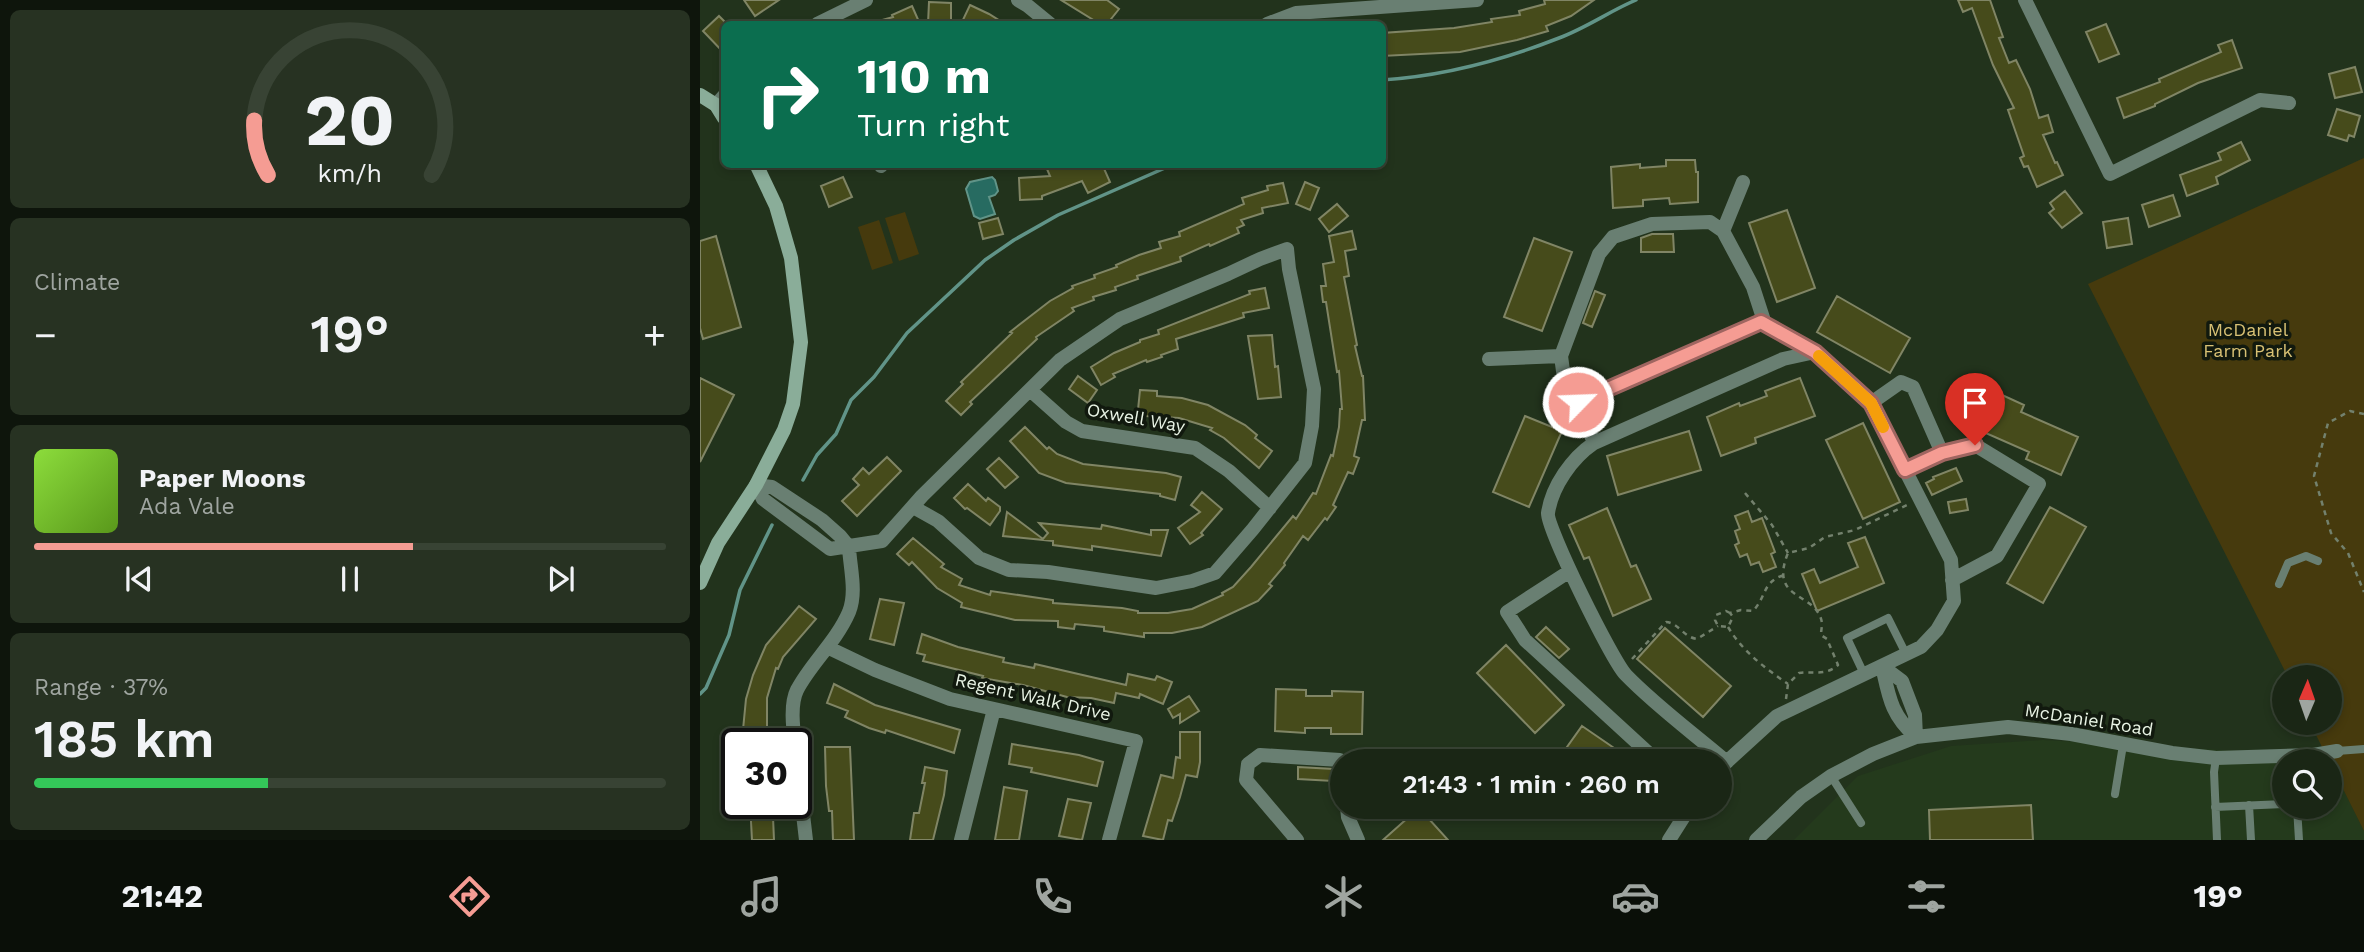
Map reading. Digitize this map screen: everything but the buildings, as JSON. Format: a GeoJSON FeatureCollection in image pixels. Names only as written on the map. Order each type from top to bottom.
{"type":"FeatureCollection","features":[{"type":"Feature","properties":{"kind":"street"},"geometry":{"type":"LineString","coordinates":[[823,21],[866,0]]}},
{"type":"Feature","properties":{"kind":"street"},"geometry":{"type":"LineString","coordinates":[[1018,0],[1046,21]]}},
{"type":"Feature","properties":{"kind":"street"},"geometry":{"type":"LineString","coordinates":[[1287,0],[1296,13]]}},
{"type":"Feature","properties":{"kind":"street"},"geometry":{"type":"LineString","coordinates":[[1274,21],[1296,13],[1431,1],[1477,0]]}},
{"type":"Feature","properties":{"kind":"street"},"geometry":{"type":"LineString","coordinates":[[2025,0],[2110,174],[2260,100],[2289,103]]}},
{"type":"Feature","properties":{"kind":"street"},"geometry":{"type":"LineString","coordinates":[[700,95],[720,100]]}},
{"type":"Feature","properties":{"kind":"street"},"geometry":{"type":"LineString","coordinates":[[700,583],[718,543],[756,485],[784,430],[793,404],[801,342],[791,258],[776,206],[758,168]]}},
{"type":"Feature","properties":{"kind":"street"},"geometry":{"type":"LineString","coordinates":[[1723,231],[1743,182]]}},
{"type":"Feature","properties":{"kind":"street"},"geometry":{"type":"LineString","coordinates":[[1594,443],[1563,370],[1561,356],[1599,254],[1613,237],[1652,224],[1710,222],[1723,231],[1753,287],[1765,324]]}},
{"type":"Feature","properties":{"kind":"street"},"geometry":{"type":"LineString","coordinates":[[756,485],[763,499],[830,549],[882,541],[913,507],[1059,360],[1120,319],[1287,249],[1314,389],[1305,463],[1215,573],[1192,582],[1156,588],[1048,572],[1009,570],[979,558],[939,521],[913,507]]}},
{"type":"Feature","properties":{"kind":"street"},"geometry":{"type":"LineString","coordinates":[[1578,402],[1761,322],[1815,352],[1871,403],[1951,560],[1954,601],[1937,629],[1921,647],[1777,716],[1732,757]]}},
{"type":"Feature","properties":{"kind":"street"},"geometry":{"type":"LineString","coordinates":[[1706,749],[1622,670],[1570,571],[1548,524],[1548,512],[1560,481],[1580,453],[1594,443],[1783,359],[1815,352]]}},
{"type":"Feature","properties":{"kind":"street"},"geometry":{"type":"LineString","coordinates":[[1489,359],[1561,356]]}},
{"type":"Feature","properties":{"kind":"street"},"geometry":{"type":"LineString","coordinates":[[1871,403],[1901,382],[1913,387],[1942,453]]}},
{"type":"Feature","properties":{"kind":"street","name":"Oxwell Way"},"geometry":{"type":"LineString","coordinates":[[1030,390],[1066,422],[1082,431],[1195,448],[1229,471],[1270,508]]}},
{"type":"Feature","properties":{"kind":"street"},"geometry":{"type":"LineString","coordinates":[[1905,470],[1942,453],[1975,445],[2039,484],[1997,556],[1952,580]]}},
{"type":"Feature","properties":{"kind":"street"},"geometry":{"type":"LineString","coordinates":[[793,728],[796,691],[829,648],[850,611],[853,589],[849,547]]}},
{"type":"Feature","properties":{"kind":"street"},"geometry":{"type":"LineString","coordinates":[[1570,571],[1507,612],[1525,640],[1644,749]]}},
{"type":"Feature","properties":{"kind":"street","name":"Regent Walk Drive"},"geometry":{"type":"LineString","coordinates":[[829,648],[874,670],[950,699],[1136,741],[1109,840]]}},
{"type":"Feature","properties":{"kind":"street"},"geometry":{"type":"LineString","coordinates":[[1882,666],[1902,681],[1915,715],[1916,737]]}},
{"type":"Feature","properties":{"kind":"street"},"geometry":{"type":"LineString","coordinates":[[961,840],[994,709]]}},
{"type":"Feature","properties":{"kind":"street","name":"McDaniel Road"},"geometry":{"type":"LineString","coordinates":[[1756,840],[1801,797],[1831,776],[1873,754],[1916,737],[2008,727],[2071,734],[2123,745],[2216,758],[2272,756]]}},
{"type":"Feature","properties":{"kind":"street"},"geometry":{"type":"LineString","coordinates":[[1297,840],[1246,780],[1248,764],[1260,755],[1330,759]]}},
{"type":"Feature","properties":{"kind":"street"},"geometry":{"type":"LineString","coordinates":[[804,819],[806,840]]}},
{"type":"Feature","properties":{"kind":"street"},"geometry":{"type":"LineString","coordinates":[[1349,819],[1358,840]]}},
{"type":"Feature","properties":{"kind":"street"},"geometry":{"type":"LineString","coordinates":[[1669,840],[1682,819]]}},
{"type":"Feature","properties":{"kind":"lane"},"geometry":{"type":"LineString","coordinates":[[2279,584],[2288,563],[2306,556],[2318,561]]}},
{"type":"Feature","properties":{"kind":"lane"},"geometry":{"type":"LineString","coordinates":[[1864,674],[1847,638],[1888,618],[1906,654]]}},
{"type":"Feature","properties":{"kind":"lane"},"geometry":{"type":"LineString","coordinates":[[2115,794],[2123,745]]}},
{"type":"Feature","properties":{"kind":"lane","name":"McDaniel Road"},"geometry":{"type":"LineString","coordinates":[[2342,751],[2364,749]]}},
{"type":"Feature","properties":{"kind":"lane"},"geometry":{"type":"LineString","coordinates":[[2216,758],[2214,772],[2217,840]]}},
{"type":"Feature","properties":{"kind":"lane"},"geometry":{"type":"LineString","coordinates":[[1831,776],[1861,823]]}},
{"type":"Feature","properties":{"kind":"lane"},"geometry":{"type":"LineString","coordinates":[[2216,807],[2272,804]]}},
{"type":"Feature","properties":{"kind":"lane"},"geometry":{"type":"LineString","coordinates":[[2249,805],[2251,840]]}},
{"type":"Feature","properties":{"kind":"lane"},"geometry":{"type":"LineString","coordinates":[[2298,819],[2299,840]]}},
{"type":"Feature","properties":{"kind":"path"},"geometry":{"type":"LineString","coordinates":[[2364,414],[2350,411],[2328,423],[2314,476],[2331,533],[2348,553],[2364,592]]}},
{"type":"Feature","properties":{"kind":"path"},"geometry":{"type":"LineString","coordinates":[[1745,493],[1772,526],[1788,553],[1784,575],[1787,588],[1811,606],[1822,621],[1821,635],[1827,639],[1838,662],[1830,671],[1818,674],[1799,673],[1788,684],[1785,696],[1789,703]]}},
{"type":"Feature","properties":{"kind":"path"},"geometry":{"type":"LineString","coordinates":[[1788,553],[1809,548],[1825,537],[1855,530],[1920,499]]}},
{"type":"Feature","properties":{"kind":"path"},"geometry":{"type":"LineString","coordinates":[[1718,626],[1716,615],[1726,611],[1754,611],[1769,583],[1784,575]]}},
{"type":"Feature","properties":{"kind":"path"},"geometry":{"type":"LineString","coordinates":[[1728,627],[1733,617],[1730,613]]}},
{"type":"Feature","properties":{"kind":"path"},"geometry":{"type":"LineString","coordinates":[[1622,670],[1666,622],[1674,623],[1692,639],[1702,637],[1718,626],[1728,627]]}},
{"type":"Feature","properties":{"kind":"path"},"geometry":{"type":"LineString","coordinates":[[1728,627],[1737,643],[1762,666],[1788,684]]}},
{"type":"Feature","properties":{"kind":"shaded area"},"geometry":{"type":"Polygon","coordinates":[[[2043,740],[2272,753],[2272,819],[2342,819],[2342,786],[2364,831],[2364,840],[1794,840],[1858,776],[1951,746],[2043,740]]]}},
{"type":"Feature","properties":{"kind":"green space","name":"McDaniel Farm Park"},"geometry":{"type":"Polygon","coordinates":[[[2364,158],[2364,831],[2342,787],[2342,749],[2323,749],[2316,735],[2342,735],[2342,665],[2282,665],[2088,284],[2364,158]]]}},
{"type":"Feature","properties":{"kind":"green space"},"geometry":{"type":"Polygon","coordinates":[[[905,212],[919,254],[899,261],[885,218],[905,212]]]}},
{"type":"Feature","properties":{"kind":"green space"},"geometry":{"type":"Polygon","coordinates":[[[879,220],[893,263],[872,270],[858,227],[879,220]]]}},
{"type":"Feature","properties":{"kind":"water"},"geometry":{"type":"Polygon","coordinates":[[[992,177],[998,191],[989,197],[995,214],[980,219],[974,216],[966,189],[970,182],[992,177]]]}},
{"type":"Feature","properties":{"kind":"waterway"},"geometry":{"type":"LineString","coordinates":[[1386,80],[1450,71],[1538,46],[1569,34],[1636,0]]}},
{"type":"Feature","properties":{"kind":"waterway"},"geometry":{"type":"LineString","coordinates":[[803,480],[817,455],[836,434],[851,400],[874,377],[907,333],[985,260],[1058,215],[1165,168]]}},
{"type":"Feature","properties":{"kind":"waterway"},"geometry":{"type":"LineString","coordinates":[[700,694],[706,688],[729,635],[740,590],[772,525]]}},
{"type":"Feature","properties":{"kind":"slow traffic"},"geometry":{"type":"LineString","coordinates":[[1819,356],[1871,403],[1883,427]]}},
{"type":"Feature","properties":{"kind":"route"},"geometry":{"type":"LineString","coordinates":[[1578,402],[1761,322],[1815,352],[1871,403],[1905,470],[1942,453],[1975,445]]}}]}
